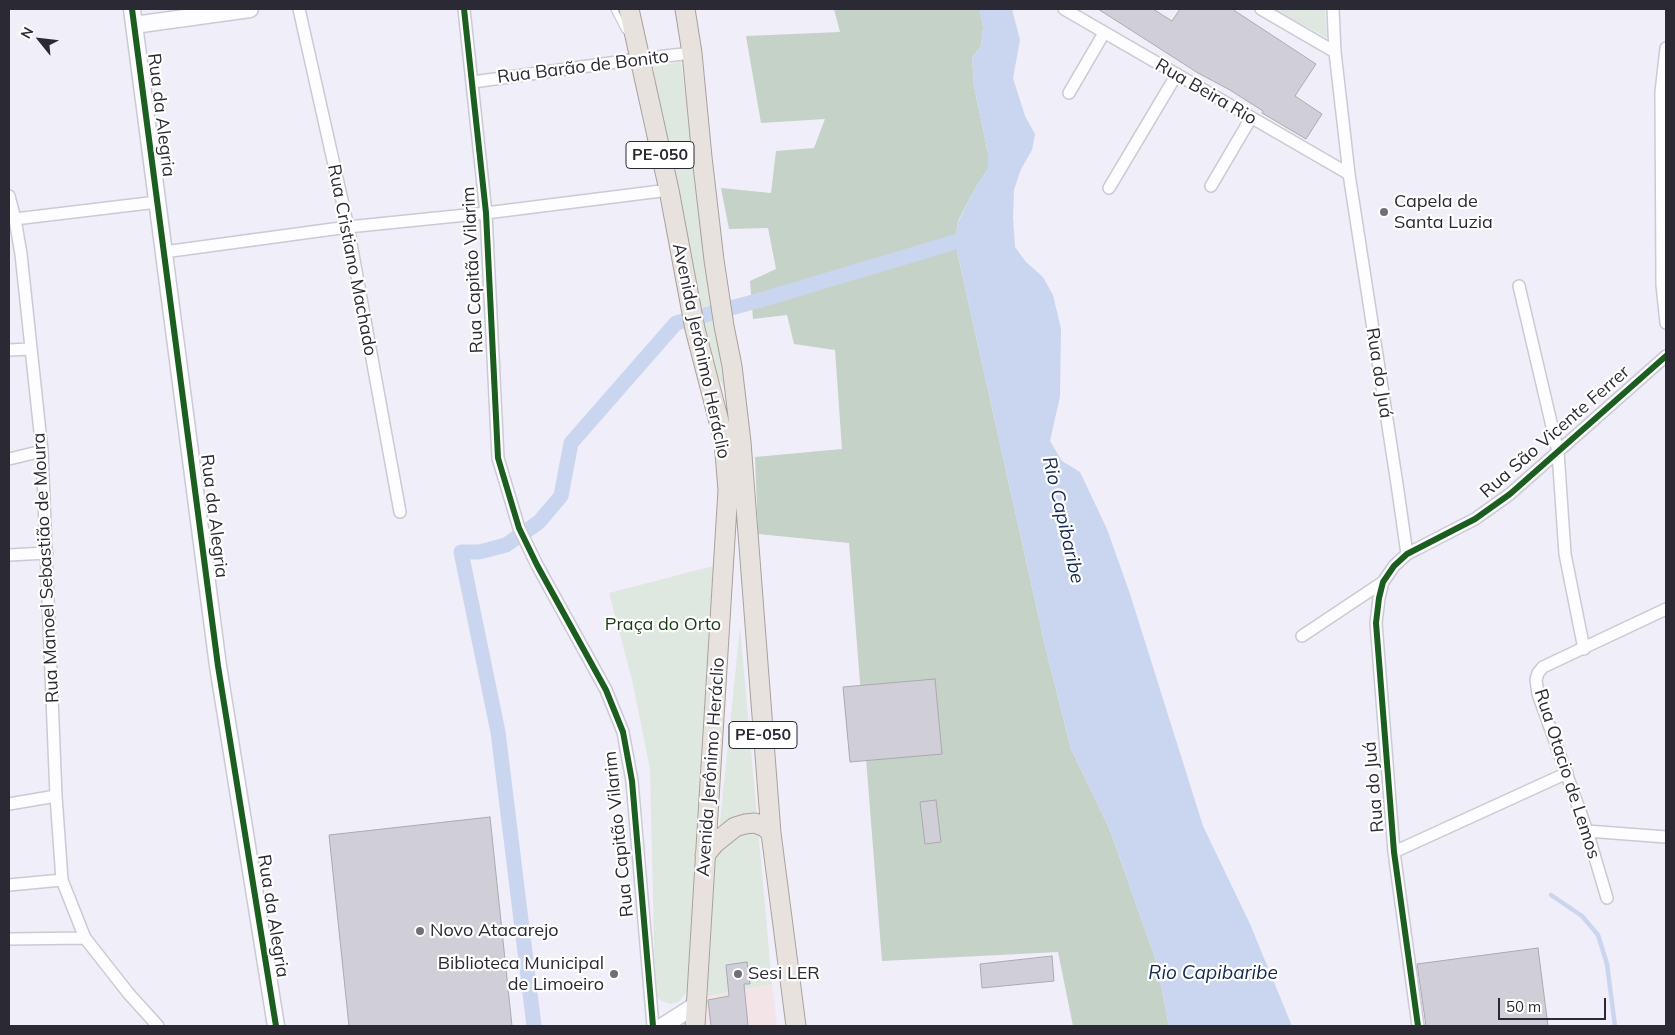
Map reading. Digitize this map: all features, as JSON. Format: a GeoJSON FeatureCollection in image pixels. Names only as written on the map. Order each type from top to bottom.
{"type":"FeatureCollection","features":[{"type":"Feature","properties":{"kind":"main road","name":"Avenida Jerônimo Heráclio"},"geometry":{"type":"LineString","coordinates":[[629,9],[668,190],[689,302],[724,441],[728,490],[695,1026]]}},
{"type":"Feature","properties":{"kind":"main road","name":"Avenida Jerônimo Heráclio"},"geometry":{"type":"LineString","coordinates":[[685,9],[692,54],[702,157],[720,301],[732,366],[741,442],[771,833],[796,1026]]}},
{"type":"Feature","properties":{"kind":"main road"},"geometry":{"type":"LineString","coordinates":[[705,855],[715,843],[735,827],[755,823],[765,827],[771,833]]}},
{"type":"Feature","properties":{"kind":"street"},"geometry":{"type":"LineString","coordinates":[[133,17],[250,9]]}},
{"type":"Feature","properties":{"kind":"street","name":"Rua Cristiano Machado"},"geometry":{"type":"LineString","coordinates":[[299,9],[348,227],[400,512]]}},
{"type":"Feature","properties":{"kind":"street","name":"Rua Capitão Vilarim"},"geometry":{"type":"LineString","coordinates":[[464,9],[486,213],[498,458],[519,528],[606,690],[622,732],[632,781],[653,1026]]}},
{"type":"Feature","properties":{"kind":"street","name":"Rua Beira Rio"},"geometry":{"type":"LineString","coordinates":[[1064,9],[1349,174]]}},
{"type":"Feature","properties":{"kind":"street"},"geometry":{"type":"LineString","coordinates":[[1260,9],[1335,52]]}},
{"type":"Feature","properties":{"kind":"street","name":"Rua do Juá"},"geometry":{"type":"LineString","coordinates":[[1333,9],[1335,52],[1349,174],[1396,474],[1406,554],[1394,566],[1383,582],[1376,623],[1394,852],[1418,1026]]}},
{"type":"Feature","properties":{"kind":"street","name":"Rua da Alegria"},"geometry":{"type":"LineString","coordinates":[[133,17],[218,666],[276,1026]]}},
{"type":"Feature","properties":{"kind":"street"},"geometry":{"type":"LineString","coordinates":[[1069,93],[1104,33]]}},
{"type":"Feature","properties":{"kind":"street"},"geometry":{"type":"LineString","coordinates":[[1666,48],[1661,92],[1662,286],[1666,323]]}},
{"type":"Feature","properties":{"kind":"street","name":"Rua Barão de Bonito"},"geometry":{"type":"LineString","coordinates":[[473,82],[639,59],[692,54]]}},
{"type":"Feature","properties":{"kind":"street"},"geometry":{"type":"LineString","coordinates":[[1109,188],[1177,74]]}},
{"type":"Feature","properties":{"kind":"street"},"geometry":{"type":"LineString","coordinates":[[1211,186],[1251,118]]}},
{"type":"Feature","properties":{"kind":"street"},"geometry":{"type":"LineString","coordinates":[[164,252],[348,227],[486,213],[668,190]]}},
{"type":"Feature","properties":{"kind":"street","name":"Rua Manoel Sebastião de Moura"},"geometry":{"type":"LineString","coordinates":[[9,196],[15,219],[20,254],[42,452],[56,796],[62,880],[85,938],[158,1026]]}},
{"type":"Feature","properties":{"kind":"street"},"geometry":{"type":"LineString","coordinates":[[15,219],[157,202]]}},
{"type":"Feature","properties":{"kind":"street"},"geometry":{"type":"LineString","coordinates":[[1519,286],[1558,452],[1565,554],[1584,649]]}},
{"type":"Feature","properties":{"kind":"street"},"geometry":{"type":"LineString","coordinates":[[9,350],[30,349]]}},
{"type":"Feature","properties":{"kind":"street","name":"Rua São Vicente Ferrer"},"geometry":{"type":"LineString","coordinates":[[1406,554],[1458,528],[1510,494],[1666,356]]}},
{"type":"Feature","properties":{"kind":"street"},"geometry":{"type":"LineString","coordinates":[[9,459],[42,452]]}},
{"type":"Feature","properties":{"kind":"street"},"geometry":{"type":"LineString","coordinates":[[9,555],[47,553]]}},
{"type":"Feature","properties":{"kind":"street"},"geometry":{"type":"LineString","coordinates":[[1302,636],[1383,582]]}},
{"type":"Feature","properties":{"kind":"street","name":"Rua Otacio de Lemos"},"geometry":{"type":"LineString","coordinates":[[1607,898],[1587,832],[1538,694],[1536,682],[1538,673],[1544,667],[1666,609]]}},
{"type":"Feature","properties":{"kind":"street"},"geometry":{"type":"LineString","coordinates":[[1394,852],[1566,773]]}},
{"type":"Feature","properties":{"kind":"street"},"geometry":{"type":"LineString","coordinates":[[9,804],[56,796]]}},
{"type":"Feature","properties":{"kind":"street"},"geometry":{"type":"LineString","coordinates":[[1587,832],[1666,837]]}},
{"type":"Feature","properties":{"kind":"street"},"geometry":{"type":"LineString","coordinates":[[9,885],[62,880]]}},
{"type":"Feature","properties":{"kind":"street"},"geometry":{"type":"LineString","coordinates":[[9,939],[85,938]]}},
{"type":"Feature","properties":{"kind":"street"},"geometry":{"type":"LineString","coordinates":[[664,1026],[696,1005]]}},
{"type":"Feature","properties":{"kind":"lane"},"geometry":{"type":"LineString","coordinates":[[614,9],[624,30],[635,39]]}},
{"type":"Feature","properties":{"kind":"shaded area"},"geometry":{"type":"Polygon","coordinates":[[[834,9],[980,9],[983,28],[981,46],[972,58],[974,86],[988,153],[988,169],[977,185],[958,221],[955,242],[1046,650],[1071,749],[1110,830],[1157,964],[1169,1026],[1073,1026],[1058,952],[882,961],[849,543],[758,534],[755,457],[842,449],[835,350],[794,344],[787,315],[753,319],[750,281],[776,269],[768,228],[729,229],[721,188],[771,193],[776,151],[814,148],[825,119],[761,123],[746,36],[840,32],[834,9]]]}},
{"type":"Feature","properties":{"kind":"shaded area"},"geometry":{"type":"Polygon","coordinates":[[[772,984],[777,1026],[702,1026],[702,997],[772,984]]]}},
{"type":"Feature","properties":{"kind":"green space"},"geometry":{"type":"Polygon","coordinates":[[[1273,9],[1325,9],[1327,38],[1273,9]]]}},
{"type":"Feature","properties":{"kind":"green space"},"geometry":{"type":"Polygon","coordinates":[[[681,62],[724,388],[714,369],[692,290],[653,67],[681,62]]]}},
{"type":"Feature","properties":{"kind":"green space","name":"Praça do Orto"},"geometry":{"type":"Polygon","coordinates":[[[713,566],[687,991],[680,1001],[670,1004],[658,998],[655,987],[650,769],[632,680],[609,593],[713,566]]]}},
{"type":"Feature","properties":{"kind":"green space"},"geometry":{"type":"Polygon","coordinates":[[[740,627],[772,984],[702,997],[740,627]]]}},
{"type":"Feature","properties":{"kind":"water","name":"Rio Capibaribe"},"geometry":{"type":"Polygon","coordinates":[[[980,9],[1012,9],[1020,40],[1013,78],[1025,116],[1035,134],[1032,150],[1021,169],[1014,190],[1015,247],[1026,262],[1043,277],[1053,295],[1061,329],[1060,396],[1050,441],[1062,461],[1080,472],[1107,529],[1130,594],[1203,826],[1250,924],[1292,1026],[1169,1026],[1157,964],[1110,830],[1071,749],[1046,650],[955,242],[958,222],[977,185],[988,169],[988,153],[974,86],[972,58],[981,46],[983,28],[980,9]]]}},
{"type":"Feature","properties":{"kind":"building"},"geometry":{"type":"Polygon","coordinates":[[[1098,9],[1153,9],[1172,21],[1180,9],[1232,9],[1316,64],[1295,96],[1322,114],[1306,139],[1098,9]]]}},
{"type":"Feature","properties":{"kind":"building"},"geometry":{"type":"Polygon","coordinates":[[[935,679],[942,754],[850,762],[843,687],[935,679]]]}},
{"type":"Feature","properties":{"kind":"building"},"geometry":{"type":"Polygon","coordinates":[[[936,800],[941,842],[925,844],[920,802],[936,800]]]}},
{"type":"Feature","properties":{"kind":"building","name":"Novo Atacarejo"},"geometry":{"type":"Polygon","coordinates":[[[490,817],[512,1026],[349,1026],[329,835],[490,817]]]}},
{"type":"Feature","properties":{"kind":"building"},"geometry":{"type":"Polygon","coordinates":[[[1538,948],[1548,1026],[1426,1026],[1417,964],[1538,948]]]}},
{"type":"Feature","properties":{"kind":"building"},"geometry":{"type":"Polygon","coordinates":[[[1052,956],[1054,981],[982,988],[980,964],[1052,956]]]}},
{"type":"Feature","properties":{"kind":"building"},"geometry":{"type":"Polygon","coordinates":[[[747,962],[750,984],[744,984],[748,1026],[711,1026],[708,1000],[729,996],[726,965],[747,962]]]}},
{"type":"Feature","properties":{"kind":"waterway"},"geometry":{"type":"LineString","coordinates":[[534,1026],[498,732],[461,552],[479,552],[506,545],[539,522],[561,496],[571,443],[676,323],[764,299],[973,235]]}},
{"type":"Feature","properties":{"kind":"waterway"},"geometry":{"type":"LineString","coordinates":[[1551,895],[1582,916],[1598,935],[1607,964],[1615,1026]]}},
{"type":"Feature","properties":{"kind":"cycle path"},"geometry":{"type":"LineString","coordinates":[[132,9],[218,666],[276,1026]]}},
{"type":"Feature","properties":{"kind":"cycle path"},"geometry":{"type":"LineString","coordinates":[[464,9],[486,213],[498,458],[519,528],[537,565],[606,690],[623,732],[632,781],[653,1026]]}},
{"type":"Feature","properties":{"kind":"cycle path"},"geometry":{"type":"LineString","coordinates":[[1418,1026],[1394,852],[1376,623],[1383,582],[1394,566],[1407,554],[1475,519],[1510,494],[1666,356]]}},
{"type":"Feature","properties":{"kind":"place","name":"Capela de Santa Luzia"},"geometry":{"type":"Point","coordinates":[1384,212]}},
{"type":"Feature","properties":{"kind":"place","name":"Novo Atacarejo"},"geometry":{"type":"Point","coordinates":[420,931]}},
{"type":"Feature","properties":{"kind":"place","name":"Biblioteca Municipal de Limoeiro"},"geometry":{"type":"Point","coordinates":[614,974]}},
{"type":"Feature","properties":{"kind":"place","name":"Sesi LER"},"geometry":{"type":"Point","coordinates":[738,974]}}]}
